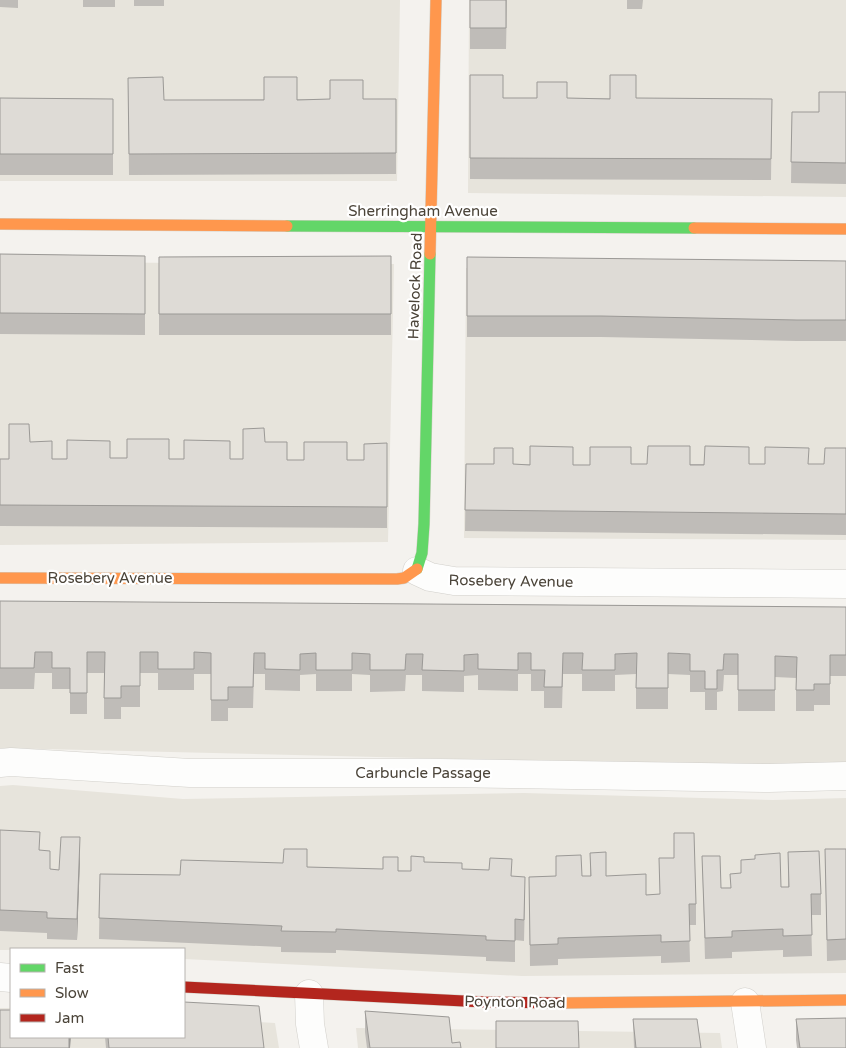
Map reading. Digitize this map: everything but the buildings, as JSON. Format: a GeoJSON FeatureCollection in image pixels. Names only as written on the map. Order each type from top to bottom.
{"type":"FeatureCollection","features":[{"type":"Feature","properties":{"kind":"street","name":"Havelock Road"},"geometry":{"type":"LineString","coordinates":[[417,571],[423,543],[436,0]]}},
{"type":"Feature","properties":{"kind":"street","name":"Sherringham Avenue"},"geometry":{"type":"LineString","coordinates":[[0,224],[846,230]]}},
{"type":"Feature","properties":{"kind":"street","name":"Rosebery Avenue"},"geometry":{"type":"LineString","coordinates":[[0,578],[397,579],[404,578],[417,571],[430,577],[454,581],[846,584]]}},
{"type":"Feature","properties":{"kind":"street","name":"Carbuncle Passage"},"geometry":{"type":"LineString","coordinates":[[0,763],[190,773],[440,773],[768,778],[846,776]]}},
{"type":"Feature","properties":{"kind":"street","name":"Poynton Road"},"geometry":{"type":"LineString","coordinates":[[185,987],[484,1002],[569,1004],[846,1000]]}},
{"type":"Feature","properties":{"kind":"street"},"geometry":{"type":"LineString","coordinates":[[310,994],[310,1024],[314,1048]]}},
{"type":"Feature","properties":{"kind":"street"},"geometry":{"type":"LineString","coordinates":[[745,1002],[752,1048]]}},
{"type":"Feature","properties":{"kind":"shaded area"},"geometry":{"type":"Polygon","coordinates":[[[0,0],[400,0],[397,181],[0,181],[0,0]]]}},
{"type":"Feature","properties":{"kind":"shaded area"},"geometry":{"type":"Polygon","coordinates":[[[469,0],[846,0],[846,197],[468,193],[469,0]]]}},
{"type":"Feature","properties":{"kind":"shaded area"},"geometry":{"type":"Polygon","coordinates":[[[0,262],[394,264],[388,542],[0,545],[0,262]]]}},
{"type":"Feature","properties":{"kind":"shaded area"},"geometry":{"type":"Polygon","coordinates":[[[466,268],[846,269],[846,540],[464,538],[466,268]]]}},
{"type":"Feature","properties":{"kind":"shaded area"},"geometry":{"type":"Polygon","coordinates":[[[0,616],[846,621],[846,762],[757,766],[0,748],[0,616]]]}},
{"type":"Feature","properties":{"kind":"shaded area"},"geometry":{"type":"Polygon","coordinates":[[[13,785],[183,799],[524,793],[773,800],[846,798],[846,973],[522,976],[185,959],[185,948],[10,948],[10,950],[0,950],[0,786],[13,785]]]}},
{"type":"Feature","properties":{"kind":"shaded area"},"geometry":{"type":"Polygon","coordinates":[[[0,1008],[10,1008],[10,1038],[185,1038],[185,1018],[275,1023],[279,1048],[0,1048],[0,1008]]]}},
{"type":"Feature","properties":{"kind":"shaded area"},"geometry":{"type":"Polygon","coordinates":[[[356,1028],[720,1033],[722,1048],[358,1048],[356,1028]]]}},
{"type":"Feature","properties":{"kind":"traffic: fast"},"geometry":{"type":"LineString","coordinates":[[287,226],[694,228]]}},
{"type":"Feature","properties":{"kind":"traffic: fast"},"geometry":{"type":"LineString","coordinates":[[417,569],[422,553],[424,524],[430,254]]}},
{"type":"Feature","properties":{"kind":"traffic: slow"},"geometry":{"type":"LineString","coordinates":[[430,254],[436,0]]}},
{"type":"Feature","properties":{"kind":"traffic: slow"},"geometry":{"type":"LineString","coordinates":[[0,224],[287,226]]}},
{"type":"Feature","properties":{"kind":"traffic: slow"},"geometry":{"type":"LineString","coordinates":[[694,228],[846,229]]}},
{"type":"Feature","properties":{"kind":"traffic: slow"},"geometry":{"type":"LineString","coordinates":[[0,578],[397,579],[404,578],[417,569]]}},
{"type":"Feature","properties":{"kind":"traffic: slow"},"geometry":{"type":"LineString","coordinates":[[560,1003],[846,1000]]}},
{"type":"Feature","properties":{"kind":"traffic: jam"},"geometry":{"type":"LineString","coordinates":[[185,987],[484,1002],[560,1003]]}}]}
